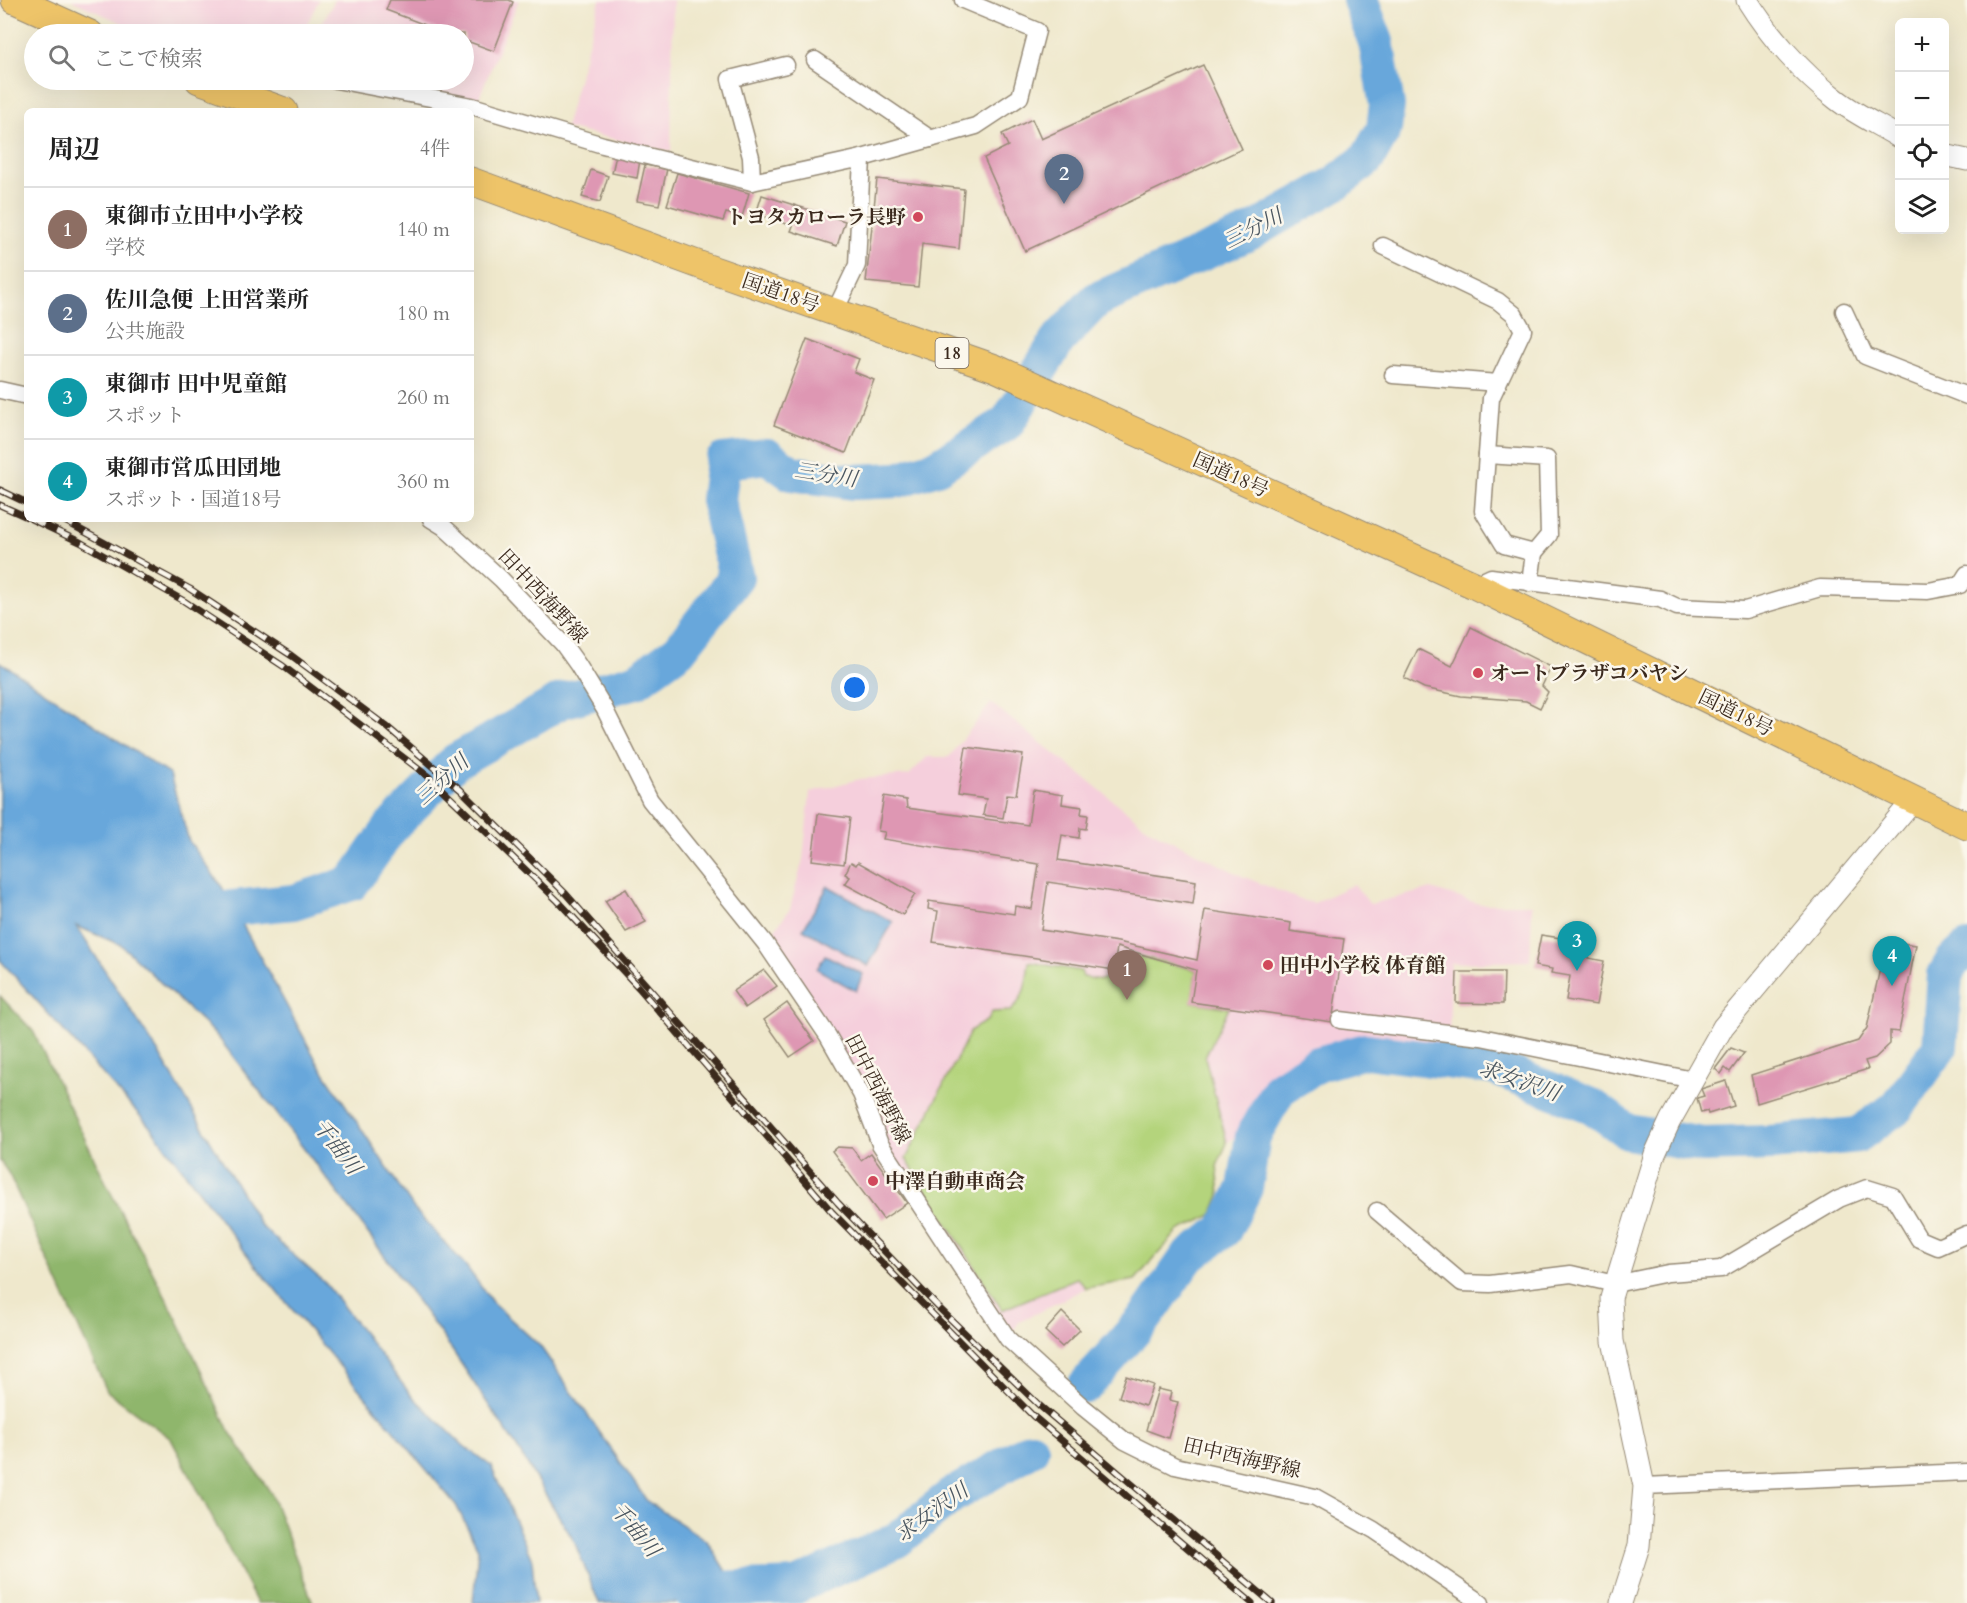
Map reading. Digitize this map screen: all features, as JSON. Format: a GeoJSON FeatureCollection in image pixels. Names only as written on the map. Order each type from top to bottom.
{"type":"FeatureCollection","features":[{"type":"Feature","properties":{"kind":"highway"},"geometry":{"type":"LineString","coordinates":[[15,0],[68,24]]}},
{"type":"Feature","properties":{"kind":"highway"},"geometry":{"type":"LineString","coordinates":[[232,90],[277,108]]}},
{"type":"Feature","properties":{"kind":"highway","name":"国道18号"},"geometry":{"type":"LineString","coordinates":[[474,182],[708,268],[995,368],[1474,585],[1967,826]]}},
{"type":"Feature","properties":{"kind":"street"},"geometry":{"type":"LineString","coordinates":[[388,90],[472,106],[603,145],[752,182],[862,158],[976,126],[1020,97],[1037,32],[963,0]]}},
{"type":"Feature","properties":{"kind":"street"},"geometry":{"type":"LineString","coordinates":[[1747,0],[1758,18],[1804,70],[1837,100],[1895,136]]}},
{"type":"Feature","properties":{"kind":"street"},"geometry":{"type":"LineString","coordinates":[[815,60],[931,138]]}},
{"type":"Feature","properties":{"kind":"street"},"geometry":{"type":"LineString","coordinates":[[752,182],[751,157],[730,79],[786,65]]}},
{"type":"Feature","properties":{"kind":"street"},"geometry":{"type":"LineString","coordinates":[[1949,156],[1967,160]]}},
{"type":"Feature","properties":{"kind":"street"},"geometry":{"type":"LineString","coordinates":[[835,311],[857,265],[862,158]]}},
{"type":"Feature","properties":{"kind":"street"},"geometry":{"type":"LineString","coordinates":[[1383,246],[1498,301],[1514,314],[1523,330],[1491,398],[1484,511],[1504,545],[1534,553]]}},
{"type":"Feature","properties":{"kind":"street"},"geometry":{"type":"LineString","coordinates":[[1844,311],[1864,356],[1967,396]]}},
{"type":"Feature","properties":{"kind":"street"},"geometry":{"type":"LineString","coordinates":[[1393,375],[1498,383]]}},
{"type":"Feature","properties":{"kind":"street"},"geometry":{"type":"LineString","coordinates":[[0,390],[24,395]]}},
{"type":"Feature","properties":{"kind":"street"},"geometry":{"type":"LineString","coordinates":[[1487,455],[1547,459],[1549,536],[1534,553],[1530,583]]}},
{"type":"Feature","properties":{"kind":"street","name":"田中西海野線"},"geometry":{"type":"LineString","coordinates":[[436,522],[501,579],[563,644],[578,665],[604,708],[650,800],[765,943],[822,1027],[861,1094],[880,1144],[1008,1339],[1083,1407],[1125,1441],[1175,1466],[1315,1497],[1374,1530],[1481,1603]]}},
{"type":"Feature","properties":{"kind":"street"},"geometry":{"type":"LineString","coordinates":[[1474,585],[1491,577],[1660,599],[1677,607],[1745,610],[1820,588],[1928,591],[1960,585],[1967,574]]}},
{"type":"Feature","properties":{"kind":"street"},"geometry":{"type":"LineString","coordinates":[[1621,1603],[1639,1546],[1644,1486],[1613,1341],[1611,1298],[1655,1154],[1670,1121],[1723,1027],[1914,799]]}},
{"type":"Feature","properties":{"kind":"street"},"geometry":{"type":"LineString","coordinates":[[1340,1020],[1481,1037],[1693,1080]]}},
{"type":"Feature","properties":{"kind":"street"},"geometry":{"type":"LineString","coordinates":[[1377,1212],[1462,1283],[1490,1284],[1571,1274],[1615,1284],[1668,1273],[1721,1269],[1839,1199],[1867,1188],[1893,1196],[1919,1239],[1938,1247],[1967,1234]]}},
{"type":"Feature","properties":{"kind":"street"},"geometry":{"type":"LineString","coordinates":[[1644,1486],[1967,1472]]}},
{"type":"Feature","properties":{"kind":"shaded area"},"geometry":{"type":"Polygon","coordinates":[[[71,0],[319,0],[307,24],[124,24],[71,0]]]}},
{"type":"Feature","properties":{"kind":"shaded area"},"geometry":{"type":"Polygon","coordinates":[[[335,0],[519,0],[478,100],[420,90],[474,90],[474,24],[322,24],[335,0]]]}},
{"type":"Feature","properties":{"kind":"shaded area"},"geometry":{"type":"Polygon","coordinates":[[[600,0],[673,0],[671,152],[565,128],[600,0]]]}},
{"type":"Feature","properties":{"kind":"shaded area"},"geometry":{"type":"Polygon","coordinates":[[[991,703],[1149,829],[1242,876],[1301,900],[1314,903],[1354,884],[1370,904],[1431,889],[1480,904],[1532,904],[1530,961],[1451,963],[1449,1047],[1369,1037],[1321,1049],[1281,1074],[1246,1130],[1227,1143],[1217,1166],[1220,1195],[1212,1215],[1178,1231],[1135,1280],[1086,1288],[1019,1322],[1008,1339],[880,1144],[861,1094],[765,943],[790,909],[803,859],[810,792],[860,779],[909,775],[927,757],[949,757],[991,703]]]}},
{"type":"Feature","properties":{"kind":"green space"},"geometry":{"type":"Polygon","coordinates":[[[1131,954],[1196,970],[1192,1002],[1229,1008],[1205,1057],[1227,1143],[1217,1166],[1220,1195],[1212,1215],[1178,1231],[1135,1280],[1086,1288],[1077,1278],[1002,1310],[906,1159],[971,1030],[988,1020],[992,1012],[1011,1011],[1016,1006],[1024,988],[1029,962],[1081,971],[1083,977],[1101,980],[1116,971],[1124,971],[1131,954]]]}},
{"type":"Feature","properties":{"kind":"green space"},"geometry":{"type":"Polygon","coordinates":[[[0,996],[33,1031],[111,1193],[178,1321],[229,1431],[271,1493],[313,1603],[257,1603],[171,1439],[107,1391],[9,1174],[0,1161],[0,996]]]}},
{"type":"Feature","properties":{"kind":"water","name":"千曲川"},"geometry":{"type":"Polygon","coordinates":[[[0,662],[170,775],[189,841],[222,887],[319,1065],[415,1210],[466,1266],[492,1302],[540,1346],[647,1501],[707,1541],[746,1603],[599,1603],[574,1541],[516,1446],[446,1341],[354,1214],[218,1037],[121,945],[76,926],[160,1055],[261,1226],[326,1284],[411,1395],[464,1446],[491,1466],[532,1560],[536,1603],[473,1603],[478,1549],[456,1505],[255,1265],[152,1129],[0,960],[0,662]]]}},
{"type":"Feature","properties":{"kind":"water"},"geometry":{"type":"Polygon","coordinates":[[[828,886],[893,922],[868,966],[803,929],[828,886]]]}},
{"type":"Feature","properties":{"kind":"water"},"geometry":{"type":"Polygon","coordinates":[[[825,955],[863,974],[856,991],[817,969],[825,955]]]}},
{"type":"Feature","properties":{"kind":"building"},"geometry":{"type":"Polygon","coordinates":[[[390,0],[509,0],[513,2],[494,51],[474,44],[474,24],[423,24],[386,10],[390,0]]]}},
{"type":"Feature","properties":{"kind":"building"},"geometry":{"type":"Polygon","coordinates":[[[1203,65],[1242,149],[1025,251],[984,158],[1008,146],[1002,134],[1032,119],[1041,139],[1203,65]]]}},
{"type":"Feature","properties":{"kind":"building"},"geometry":{"type":"Polygon","coordinates":[[[616,155],[640,160],[637,178],[612,173],[616,155]]]}},
{"type":"Feature","properties":{"kind":"building"},"geometry":{"type":"Polygon","coordinates":[[[645,165],[667,169],[659,205],[637,201],[645,165]]]}},
{"type":"Feature","properties":{"kind":"building"},"geometry":{"type":"Polygon","coordinates":[[[591,170],[608,176],[600,202],[582,197],[591,170]]]}},
{"type":"Feature","properties":{"kind":"building"},"geometry":{"type":"Polygon","coordinates":[[[677,173],[749,193],[742,217],[726,213],[723,221],[667,205],[677,173]]]}},
{"type":"Feature","properties":{"kind":"building","name":"トヨタカローラ長野"},"geometry":{"type":"Polygon","coordinates":[[[877,179],[964,189],[959,249],[922,244],[918,287],[866,282],[877,179]]]}},
{"type":"Feature","properties":{"kind":"building"},"geometry":{"type":"Polygon","coordinates":[[[762,195],[845,221],[837,246],[791,231],[793,226],[756,214],[762,195]]]}},
{"type":"Feature","properties":{"kind":"building"},"geometry":{"type":"Polygon","coordinates":[[[807,339],[859,359],[854,372],[874,380],[846,453],[774,425],[807,339]]]}},
{"type":"Feature","properties":{"kind":"building","name":"オートプラザコバヤシ"},"geometry":{"type":"Polygon","coordinates":[[[1471,627],[1551,667],[1542,686],[1548,692],[1540,708],[1526,701],[1461,696],[1424,688],[1404,678],[1418,649],[1452,666],[1471,627]]]}},
{"type":"Feature","properties":{"kind":"building"},"geometry":{"type":"Polygon","coordinates":[[[966,747],[1023,755],[1016,795],[1007,794],[1003,818],[983,815],[986,799],[958,795],[966,747]]]}},
{"type":"Feature","properties":{"kind":"building"},"geometry":{"type":"Polygon","coordinates":[[[1033,790],[1063,795],[1062,804],[1082,807],[1081,814],[1088,815],[1086,829],[1080,828],[1079,838],[1062,835],[1058,860],[1196,881],[1193,904],[1048,882],[1041,930],[1118,942],[1197,960],[1205,910],[1291,923],[1290,931],[1344,939],[1332,1022],[1191,1002],[1196,970],[1117,947],[1114,970],[933,942],[938,911],[928,909],[929,901],[1014,914],[1015,906],[1032,909],[1039,864],[883,839],[885,832],[878,831],[884,796],[906,800],[907,808],[1028,825],[1033,790]]]}},
{"type":"Feature","properties":{"kind":"building"},"geometry":{"type":"Polygon","coordinates":[[[818,814],[850,818],[844,864],[812,860],[818,814]]]}},
{"type":"Feature","properties":{"kind":"building"},"geometry":{"type":"Polygon","coordinates":[[[851,862],[856,865],[858,862],[915,894],[903,915],[845,884],[850,877],[845,874],[851,862]]]}},
{"type":"Feature","properties":{"kind":"building"},"geometry":{"type":"Polygon","coordinates":[[[626,889],[646,922],[626,932],[605,901],[626,889]]]}},
{"type":"Feature","properties":{"kind":"building"},"geometry":{"type":"Polygon","coordinates":[[[1541,935],[1567,939],[1566,948],[1575,950],[1576,941],[1590,942],[1588,958],[1604,961],[1596,1005],[1566,1000],[1570,976],[1551,973],[1552,969],[1535,966],[1541,935]]]}},
{"type":"Feature","properties":{"kind":"building"},"geometry":{"type":"Polygon","coordinates":[[[1886,941],[1916,945],[1899,1032],[1890,1031],[1890,1044],[1875,1058],[1865,1061],[1868,1069],[1757,1103],[1751,1075],[1858,1041],[1867,1028],[1886,941]]]}},
{"type":"Feature","properties":{"kind":"building"},"geometry":{"type":"Polygon","coordinates":[[[764,970],[777,986],[745,1008],[733,991],[764,970]]]}},
{"type":"Feature","properties":{"kind":"building"},"geometry":{"type":"Polygon","coordinates":[[[1457,972],[1504,972],[1503,1004],[1456,1003],[1457,972]]]}},
{"type":"Feature","properties":{"kind":"building"},"geometry":{"type":"Polygon","coordinates":[[[787,1003],[814,1041],[790,1057],[764,1020],[787,1003]]]}},
{"type":"Feature","properties":{"kind":"building"},"geometry":{"type":"Polygon","coordinates":[[[1731,1048],[1744,1053],[1730,1072],[1725,1068],[1721,1074],[1715,1069],[1731,1048]]]}},
{"type":"Feature","properties":{"kind":"building"},"geometry":{"type":"Polygon","coordinates":[[[1726,1081],[1734,1106],[1708,1114],[1707,1111],[1701,1113],[1697,1098],[1704,1096],[1701,1089],[1726,1081]]]}},
{"type":"Feature","properties":{"kind":"building","name":"中澤自動車商会"},"geometry":{"type":"Polygon","coordinates":[[[837,1147],[852,1148],[861,1160],[871,1153],[907,1203],[883,1219],[832,1151],[837,1147]]]}},
{"type":"Feature","properties":{"kind":"building"},"geometry":{"type":"Polygon","coordinates":[[[1062,1312],[1080,1330],[1062,1347],[1045,1331],[1062,1312]]]}},
{"type":"Feature","properties":{"kind":"building"},"geometry":{"type":"Polygon","coordinates":[[[1126,1376],[1153,1385],[1145,1406],[1119,1397],[1126,1376]]]}},
{"type":"Feature","properties":{"kind":"building"},"geometry":{"type":"Polygon","coordinates":[[[1158,1389],[1171,1392],[1169,1400],[1178,1402],[1168,1438],[1146,1430],[1158,1389]]]}},
{"type":"Feature","properties":{"kind":"waterway","name":"三分川"},"geometry":{"type":"LineString","coordinates":[[191,912],[294,902],[352,883],[392,826],[456,761],[561,701],[636,681],[679,650],[736,577],[718,500],[723,461],[767,456],[791,473],[853,482],[898,480],[937,467],[1007,423],[1058,340],[1096,300],[1251,232],[1336,183],[1367,159],[1384,129],[1387,105],[1376,42],[1360,0]]}},
{"type":"Feature","properties":{"kind":"waterway","name":"求女沢川"},"geometry":{"type":"LineString","coordinates":[[1085,1386],[1145,1318],[1187,1258],[1224,1230],[1245,1188],[1253,1136],[1279,1089],[1318,1064],[1366,1051],[1493,1067],[1592,1106],[1628,1132],[1703,1145],[1770,1143],[1858,1135],[1897,1107],[1940,1047],[1945,975],[1953,961],[1967,949]]}},
{"type":"Feature","properties":{"kind":"waterway","name":"求女沢川"},"geometry":{"type":"LineString","coordinates":[[689,1590],[796,1586],[897,1540],[951,1496],[1031,1449]]}},
{"type":"Feature","properties":{"kind":"railway"},"geometry":{"type":"LineString","coordinates":[[0,490],[24,502]]}},
{"type":"Feature","properties":{"kind":"railway"},"geometry":{"type":"LineString","coordinates":[[0,505],[24,516]]}},
{"type":"Feature","properties":{"kind":"railway"},"geometry":{"type":"LineString","coordinates":[[37,522],[80,542],[184,601],[283,666],[429,777],[558,901],[639,988],[832,1212],[1033,1416],[1252,1603]]}},
{"type":"Feature","properties":{"kind":"railway"},"geometry":{"type":"LineString","coordinates":[[67,522],[190,589],[292,656],[386,726],[461,790],[566,894],[838,1203],[938,1307],[1040,1406],[1272,1603]]}},
{"type":"Feature","properties":{"kind":"place","name":"佐川急便 上田営業所"},"geometry":{"type":"Point","coordinates":[1064,204]}},
{"type":"Feature","properties":{"kind":"place","name":"トヨタカローラ長野"},"geometry":{"type":"Point","coordinates":[918,217]}},
{"type":"Feature","properties":{"kind":"place","name":"オートプラザコバヤシ"},"geometry":{"type":"Point","coordinates":[1478,673]}},
{"type":"Feature","properties":{"kind":"place","name":"田中小学校 体育館"},"geometry":{"type":"Point","coordinates":[1268,965]}},
{"type":"Feature","properties":{"kind":"place","name":"東御市 田中児童館"},"geometry":{"type":"Point","coordinates":[1577,971]}},
{"type":"Feature","properties":{"kind":"place","name":"東御市営瓜田団地"},"geometry":{"type":"Point","coordinates":[1892,986]}},
{"type":"Feature","properties":{"kind":"place","name":"東御市立田中小学校"},"geometry":{"type":"Point","coordinates":[1127,1000]}},
{"type":"Feature","properties":{"kind":"place","name":"中澤自動車商会"},"geometry":{"type":"Point","coordinates":[873,1181]}}]}
